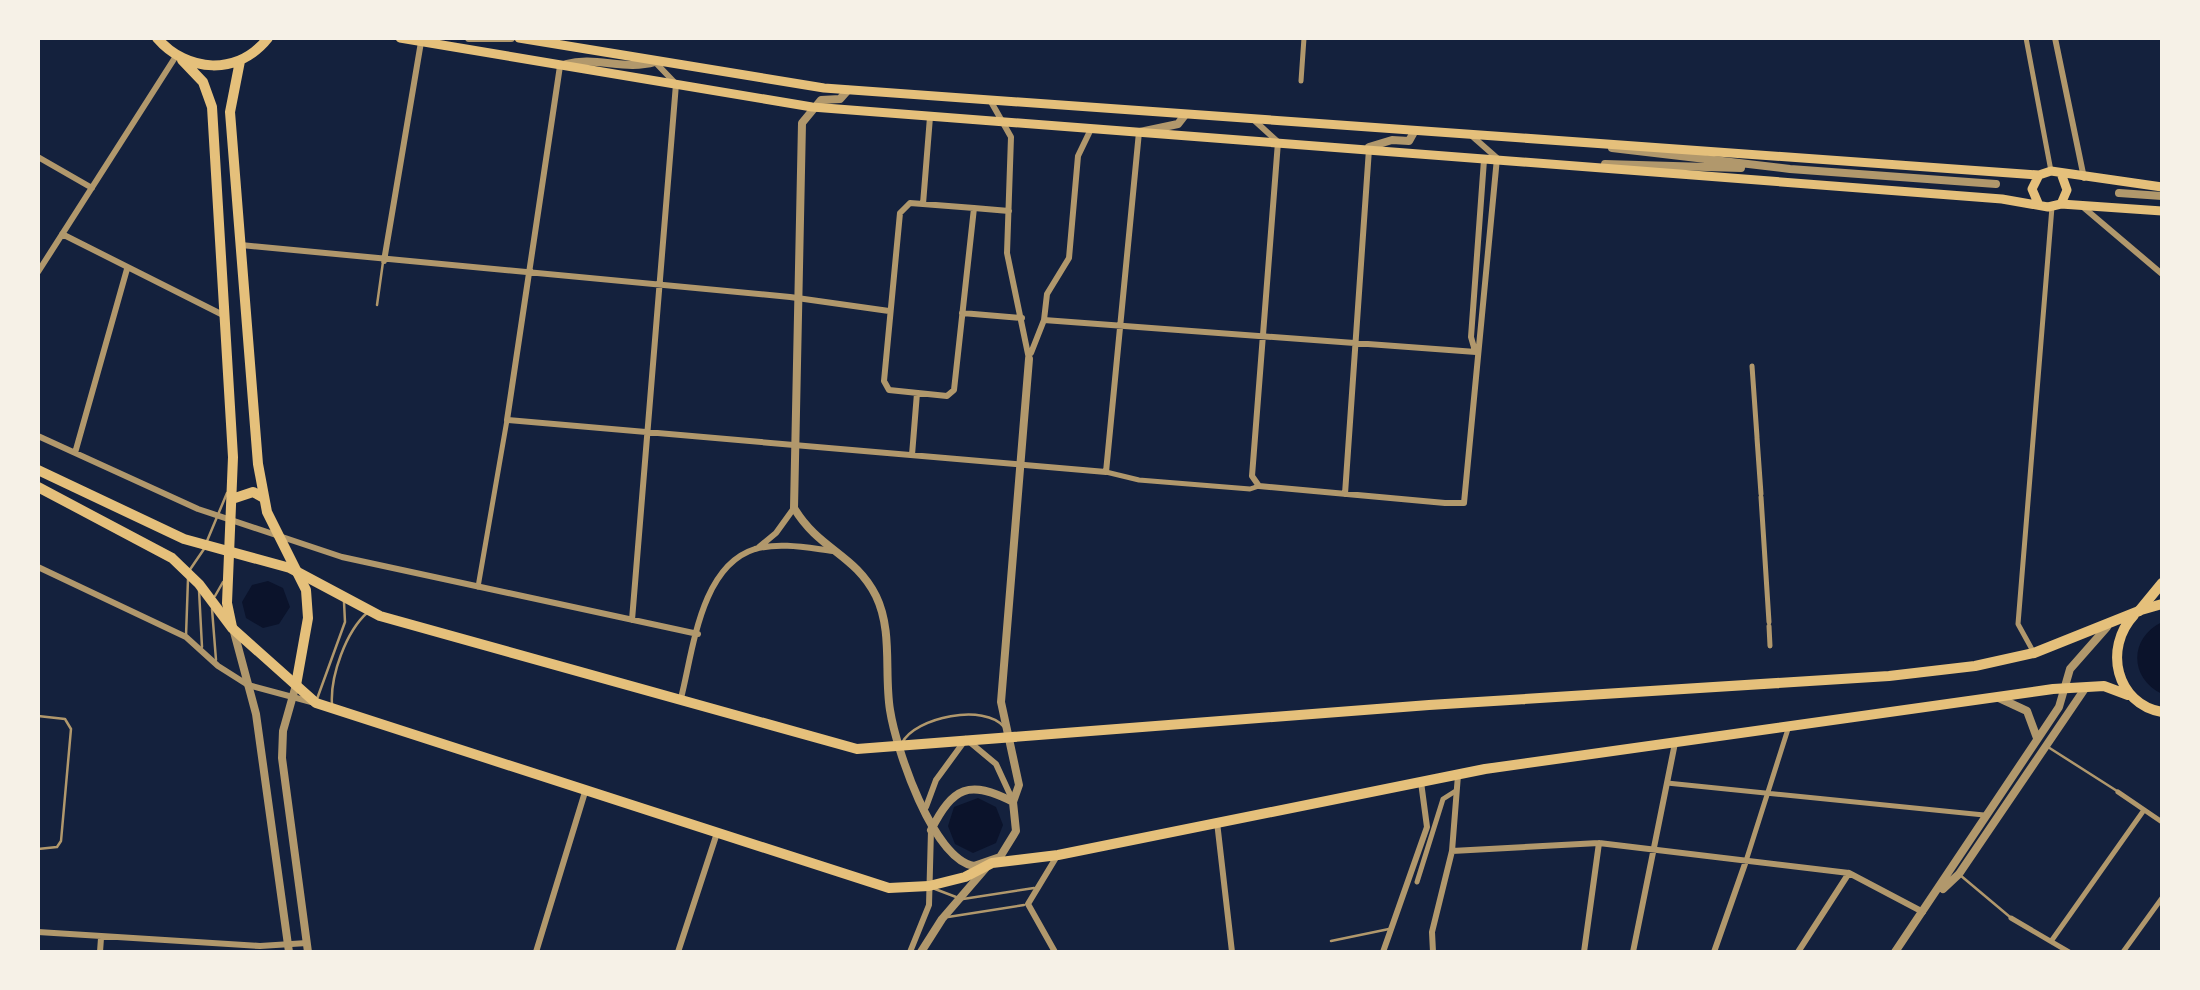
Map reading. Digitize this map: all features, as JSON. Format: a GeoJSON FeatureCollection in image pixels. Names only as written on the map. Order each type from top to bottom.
{"type":"FeatureCollection","features":[{"type":"Feature","properties":{"kind":"main road"},"geometry":{"type":"LineString","coordinates":[[156,38],[204,82],[212,107],[234,458],[234,518],[228,573],[232,628]]}},
{"type":"Feature","properties":{"kind":"main road"},"geometry":{"type":"LineString","coordinates":[[179,58],[205,66],[240,61],[268,38]]}},
{"type":"Feature","properties":{"kind":"main road"},"geometry":{"type":"LineString","coordinates":[[400,38],[812,107],[1369,147],[2056,206],[2162,210]]}},
{"type":"Feature","properties":{"kind":"main road"},"geometry":{"type":"LineString","coordinates":[[519,38],[848,90],[1575,144],[2039,175],[2051,172],[2162,187]]}},
{"type":"Feature","properties":{"kind":"main road"},"geometry":{"type":"LineString","coordinates":[[240,61],[230,112],[264,498],[300,572],[308,618],[296,685]]}},
{"type":"Feature","properties":{"kind":"main road"},"geometry":{"type":"LineString","coordinates":[[2039,175],[2032,188],[2039,204]]}},
{"type":"Feature","properties":{"kind":"main road"},"geometry":{"type":"LineString","coordinates":[[2056,206],[2068,190],[2062,176]]}},
{"type":"Feature","properties":{"kind":"main road"},"geometry":{"type":"LineString","coordinates":[[38,470],[184,539],[207,542],[300,572],[369,611],[426,631],[681,698],[852,749],[1889,676],[1976,666],[2034,653],[2162,604]]}},
{"type":"Feature","properties":{"kind":"main road"},"geometry":{"type":"LineString","coordinates":[[38,487],[167,554],[199,584],[232,628],[316,703],[879,886],[929,886],[965,877],[992,863],[1058,855],[1216,820],[1422,782],[1994,696],[2104,686],[2162,713]]}},
{"type":"Feature","properties":{"kind":"main road"},"geometry":{"type":"LineString","coordinates":[[234,498],[253,492],[264,498]]}},
{"type":"Feature","properties":{"kind":"main road"},"geometry":{"type":"LineString","coordinates":[[2128,695],[2120,680],[2118,644],[2125,626],[2162,583]]}},
{"type":"Feature","properties":{"kind":"street"},"geometry":{"type":"LineString","coordinates":[[469,38],[511,38]]}},
{"type":"Feature","properties":{"kind":"street"},"geometry":{"type":"LineString","coordinates":[[1301,81],[1304,38]]}},
{"type":"Feature","properties":{"kind":"street"},"geometry":{"type":"LineString","coordinates":[[2026,38],[2051,172]]}},
{"type":"Feature","properties":{"kind":"street"},"geometry":{"type":"LineString","coordinates":[[2055,38],[2084,179]]}},
{"type":"Feature","properties":{"kind":"street"},"geometry":{"type":"LineString","coordinates":[[384,261],[423,39]]}},
{"type":"Feature","properties":{"kind":"street"},"geometry":{"type":"LineString","coordinates":[[38,272],[179,58]]}},
{"type":"Feature","properties":{"kind":"street"},"geometry":{"type":"LineString","coordinates":[[478,587],[560,66],[586,59],[627,65],[655,62],[676,84],[632,620]]}},
{"type":"Feature","properties":{"kind":"street"},"geometry":{"type":"LineString","coordinates":[[848,90],[840,99],[826,98],[812,107],[802,123],[794,508],[812,537],[860,571],[880,606],[890,712],[931,830],[926,917],[910,952]]}},
{"type":"Feature","properties":{"kind":"street"},"geometry":{"type":"LineString","coordinates":[[921,952],[942,918],[1013,841],[1014,802],[1019,785],[1001,702],[1029,358],[1006,253],[1012,144],[1005,122],[990,100]]}},
{"type":"Feature","properties":{"kind":"street"},"geometry":{"type":"LineString","coordinates":[[1106,472],[1139,132],[1178,124],[1185,115]]}},
{"type":"Feature","properties":{"kind":"street"},"geometry":{"type":"LineString","coordinates":[[923,204],[930,117]]}},
{"type":"Feature","properties":{"kind":"street"},"geometry":{"type":"LineString","coordinates":[[1256,120],[1278,142],[1252,470],[1260,486]]}},
{"type":"Feature","properties":{"kind":"street"},"geometry":{"type":"LineString","coordinates":[[1029,358],[1044,320],[1047,294],[1068,258],[1078,156],[1092,128]]}},
{"type":"Feature","properties":{"kind":"street"},"geometry":{"type":"LineString","coordinates":[[1345,494],[1369,147],[1392,140],[1409,142],[1414,132]]}},
{"type":"Feature","properties":{"kind":"street"},"geometry":{"type":"LineString","coordinates":[[507,420],[1106,472],[1139,480],[1464,503],[1497,158],[1472,136]]}},
{"type":"Feature","properties":{"kind":"street"},"geometry":{"type":"LineString","coordinates":[[1575,144],[1790,169],[1996,184]]}},
{"type":"Feature","properties":{"kind":"street"},"geometry":{"type":"LineString","coordinates":[[38,157],[92,188]]}},
{"type":"Feature","properties":{"kind":"street"},"geometry":{"type":"LineString","coordinates":[[1476,352],[1471,337],[1484,157]]}},
{"type":"Feature","properties":{"kind":"street"},"geometry":{"type":"LineString","coordinates":[[1576,164],[1790,169]]}},
{"type":"Feature","properties":{"kind":"street"},"geometry":{"type":"LineString","coordinates":[[2120,193],[2162,196]]}},
{"type":"Feature","properties":{"kind":"street"},"geometry":{"type":"LineString","coordinates":[[974,208],[954,390],[947,396],[889,390],[884,381],[900,213],[910,202],[923,204],[974,208],[1009,212]]}},
{"type":"Feature","properties":{"kind":"street"},"geometry":{"type":"LineString","coordinates":[[2034,653],[2018,624],[2056,206]]}},
{"type":"Feature","properties":{"kind":"street"},"geometry":{"type":"LineString","coordinates":[[2082,206],[2162,274]]}},
{"type":"Feature","properties":{"kind":"street"},"geometry":{"type":"LineString","coordinates":[[62,234],[225,316]]}},
{"type":"Feature","properties":{"kind":"street"},"geometry":{"type":"LineString","coordinates":[[241,245],[889,310]]}},
{"type":"Feature","properties":{"kind":"street"},"geometry":{"type":"LineString","coordinates":[[75,453],[126,269]]}},
{"type":"Feature","properties":{"kind":"street"},"geometry":{"type":"LineString","coordinates":[[962,313],[1022,318]]}},
{"type":"Feature","properties":{"kind":"street"},"geometry":{"type":"LineString","coordinates":[[1044,320],[1476,352]]}},
{"type":"Feature","properties":{"kind":"street"},"geometry":{"type":"LineString","coordinates":[[1752,366],[1770,646]]}},
{"type":"Feature","properties":{"kind":"street"},"geometry":{"type":"LineString","coordinates":[[912,456],[917,392]]}},
{"type":"Feature","properties":{"kind":"street"},"geometry":{"type":"LineString","coordinates":[[38,436],[219,516],[342,557],[698,634]]}},
{"type":"Feature","properties":{"kind":"street"},"geometry":{"type":"LineString","coordinates":[[681,698],[698,634],[719,578],[736,560],[776,533],[794,508]]}},
{"type":"Feature","properties":{"kind":"street"},"geometry":{"type":"LineString","coordinates":[[756,549],[790,546],[834,551]]}},
{"type":"Feature","properties":{"kind":"street"},"geometry":{"type":"LineString","coordinates":[[38,566],[186,637],[218,666],[248,685],[292,700],[316,703]]}},
{"type":"Feature","properties":{"kind":"street"},"geometry":{"type":"LineString","coordinates":[[1895,952],[2059,706],[2073,664],[2110,623]]}},
{"type":"Feature","properties":{"kind":"street"},"geometry":{"type":"LineString","coordinates":[[232,628],[256,714],[288,949]]}},
{"type":"Feature","properties":{"kind":"street"},"geometry":{"type":"LineString","coordinates":[[38,932],[308,948],[282,758],[296,685]]}},
{"type":"Feature","properties":{"kind":"street"},"geometry":{"type":"LineString","coordinates":[[1936,895],[1959,874],[2086,688]]}},
{"type":"Feature","properties":{"kind":"street"},"geometry":{"type":"LineString","coordinates":[[1994,696],[2027,711],[2037,738]]}},
{"type":"Feature","properties":{"kind":"street"},"geometry":{"type":"LineString","coordinates":[[1714,952],[1788,726]]}},
{"type":"Feature","properties":{"kind":"street"},"geometry":{"type":"LineString","coordinates":[[926,807],[936,780],[966,739],[996,764],[1014,802]]}},
{"type":"Feature","properties":{"kind":"street"},"geometry":{"type":"LineString","coordinates":[[1634,952],[1676,743]]}},
{"type":"Feature","properties":{"kind":"street"},"geometry":{"type":"LineString","coordinates":[[1433,952],[1432,932],[1452,850],[1458,776]]}},
{"type":"Feature","properties":{"kind":"street"},"geometry":{"type":"LineString","coordinates":[[1382,952],[1427,827],[1422,782]]}},
{"type":"Feature","properties":{"kind":"street"},"geometry":{"type":"LineString","coordinates":[[1667,783],[1984,815]]}},
{"type":"Feature","properties":{"kind":"street"},"geometry":{"type":"LineString","coordinates":[[931,830],[941,808],[963,790],[983,789],[1014,802]]}},
{"type":"Feature","properties":{"kind":"street"},"geometry":{"type":"LineString","coordinates":[[536,952],[585,792]]}},
{"type":"Feature","properties":{"kind":"street"},"geometry":{"type":"LineString","coordinates":[[1416,882],[1443,799],[1454,792]]}},
{"type":"Feature","properties":{"kind":"street"},"geometry":{"type":"LineString","coordinates":[[2118,792],[2162,822]]}},
{"type":"Feature","properties":{"kind":"street"},"geometry":{"type":"LineString","coordinates":[[2052,940],[2144,810]]}},
{"type":"Feature","properties":{"kind":"street"},"geometry":{"type":"LineString","coordinates":[[1216,820],[1232,952]]}},
{"type":"Feature","properties":{"kind":"street"},"geometry":{"type":"LineString","coordinates":[[931,830],[950,855],[965,864],[992,863]]}},
{"type":"Feature","properties":{"kind":"street"},"geometry":{"type":"LineString","coordinates":[[678,952],[716,836]]}},
{"type":"Feature","properties":{"kind":"street"},"geometry":{"type":"LineString","coordinates":[[1452,850],[1600,843],[1849,874],[1923,912]]}},
{"type":"Feature","properties":{"kind":"street"},"geometry":{"type":"LineString","coordinates":[[1584,952],[1600,843]]}},
{"type":"Feature","properties":{"kind":"street"},"geometry":{"type":"LineString","coordinates":[[1055,952],[1028,904],[1034,888],[1058,855]]}},
{"type":"Feature","properties":{"kind":"street"},"geometry":{"type":"LineString","coordinates":[[1798,952],[1849,874]]}},
{"type":"Feature","properties":{"kind":"street"},"geometry":{"type":"LineString","coordinates":[[2124,952],[2162,898]]}},
{"type":"Feature","properties":{"kind":"street"},"geometry":{"type":"LineString","coordinates":[[2011,918],[2043,941],[2052,940],[2069,952]]}},
{"type":"Feature","properties":{"kind":"street"},"geometry":{"type":"LineString","coordinates":[[100,952],[101,938]]}},
{"type":"Feature","properties":{"kind":"lane"},"geometry":{"type":"LineString","coordinates":[[377,305],[384,261]]}},
{"type":"Feature","properties":{"kind":"lane"},"geometry":{"type":"LineString","coordinates":[[186,637],[188,572],[219,516],[234,458]]}},
{"type":"Feature","properties":{"kind":"lane"},"geometry":{"type":"LineString","coordinates":[[218,666],[211,643],[212,600],[228,573]]}},
{"type":"Feature","properties":{"kind":"lane"},"geometry":{"type":"LineString","coordinates":[[199,584],[203,654]]}},
{"type":"Feature","properties":{"kind":"lane"},"geometry":{"type":"LineString","coordinates":[[316,703],[345,622],[343,596]]}},
{"type":"Feature","properties":{"kind":"lane"},"geometry":{"type":"LineString","coordinates":[[332,709],[336,676],[350,635],[369,611]]}},
{"type":"Feature","properties":{"kind":"lane"},"geometry":{"type":"LineString","coordinates":[[902,745],[908,732],[922,721],[980,715],[998,719],[1011,736]]}},
{"type":"Feature","properties":{"kind":"lane"},"geometry":{"type":"LineString","coordinates":[[38,716],[65,719],[72,729],[60,841],[56,847],[38,849]]}},
{"type":"Feature","properties":{"kind":"lane"},"geometry":{"type":"LineString","coordinates":[[2044,745],[2118,792]]}},
{"type":"Feature","properties":{"kind":"lane"},"geometry":{"type":"LineString","coordinates":[[1959,874],[2011,918]]}},
{"type":"Feature","properties":{"kind":"lane"},"geometry":{"type":"LineString","coordinates":[[929,886],[958,899],[1034,888]]}},
{"type":"Feature","properties":{"kind":"lane"},"geometry":{"type":"LineString","coordinates":[[942,918],[1028,904]]}},
{"type":"Feature","properties":{"kind":"lane"},"geometry":{"type":"LineString","coordinates":[[1330,941],[1391,929]]}},
{"type":"Feature","properties":{"kind":"water"},"geometry":{"type":"Polygon","coordinates":[[[268,581],[283,588],[290,607],[279,624],[263,628],[246,618],[242,602],[252,585],[268,581]]]}},
{"type":"Feature","properties":{"kind":"water"},"geometry":{"type":"Polygon","coordinates":[[[2162,622],[2162,694],[2143,678],[2137,658],[2143,638],[2162,622]]]}},
{"type":"Feature","properties":{"kind":"water"},"geometry":{"type":"Polygon","coordinates":[[[978,798],[996,807],[1003,825],[996,843],[973,853],[955,844],[948,826],[954,807],[978,798]]]}}]}
